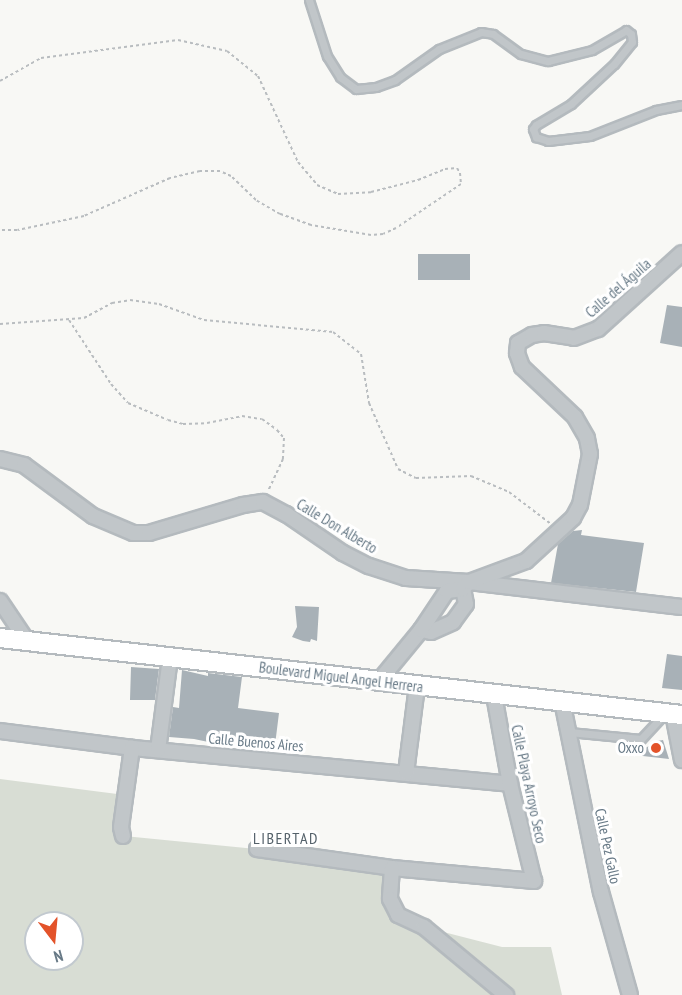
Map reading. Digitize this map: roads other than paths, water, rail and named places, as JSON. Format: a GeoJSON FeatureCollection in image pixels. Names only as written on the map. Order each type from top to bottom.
{"type":"FeatureCollection","features":[{"type":"Feature","properties":{"kind":"street","name":"Calle del Águila"},"geometry":{"type":"LineString","coordinates":[[379,681],[421,630],[447,591],[466,586],[526,561],[560,531],[580,506],[587,479],[589,445],[575,417],[522,367],[517,353],[518,343],[532,335],[544,333],[574,338],[598,329],[682,253]]}},
{"type":"Feature","properties":{"kind":"street","name":"Calle Don Alberto"},"geometry":{"type":"LineString","coordinates":[[0,459],[24,465],[93,516],[133,533],[159,531],[243,505],[263,502],[369,566],[406,578],[682,607]]}},
{"type":"Feature","properties":{"kind":"street"},"geometry":{"type":"LineString","coordinates":[[421,630],[431,632],[453,622],[466,604],[466,586]]}},
{"type":"Feature","properties":{"kind":"street"},"geometry":{"type":"LineString","coordinates":[[0,601],[27,641]]}},
{"type":"Feature","properties":{"kind":"street","name":"Boulevard Miguel Angel Herrera"},"geometry":{"type":"LineString","coordinates":[[0,638],[673,714]]}},
{"type":"Feature","properties":{"kind":"street"},"geometry":{"type":"LineString","coordinates":[[158,750],[170,657]]}},
{"type":"Feature","properties":{"kind":"street"},"geometry":{"type":"LineString","coordinates":[[406,773],[417,686]]}},
{"type":"Feature","properties":{"kind":"street","name":"Calle Playa Arroyo Seco"},"geometry":{"type":"LineString","coordinates":[[392,868],[534,881],[510,784],[494,694]]}},
{"type":"Feature","properties":{"kind":"street","name":"Calle Pez Gallo"},"geometry":{"type":"LineString","coordinates":[[562,701],[601,892],[630,995]]}},
{"type":"Feature","properties":{"kind":"street"},"geometry":{"type":"LineString","coordinates":[[673,714],[682,760]]}},
{"type":"Feature","properties":{"kind":"street","name":"Calle Buenos Aires"},"geometry":{"type":"LineString","coordinates":[[0,731],[132,748],[510,784]]}},
{"type":"Feature","properties":{"kind":"street"},"geometry":{"type":"LineString","coordinates":[[123,836],[121,827],[132,748]]}},
{"type":"Feature","properties":{"kind":"street"},"geometry":{"type":"LineString","coordinates":[[257,849],[392,868],[390,899],[398,915],[424,927],[506,995]]}},
{"type":"Feature","properties":{"kind":"lane"},"geometry":{"type":"LineString","coordinates":[[309,0],[331,63],[344,81],[359,89],[395,80],[439,49],[481,32],[493,34],[521,54],[548,61],[592,50],[622,31],[630,32],[632,42],[611,67],[571,104],[535,127],[535,135],[543,141],[590,136],[656,110],[682,105]]}},
{"type":"Feature","properties":{"kind":"lane"},"geometry":{"type":"LineString","coordinates":[[568,732],[641,739],[673,714]]}},
{"type":"Feature","properties":{"kind":"place","name":"Oxxo"},"geometry":{"type":"Point","coordinates":[656,748]}},
{"type":"Feature","properties":{"kind":"district","name":"LIBERTAD"},"geometry":{"type":"Point","coordinates":[286,838]}}]}
